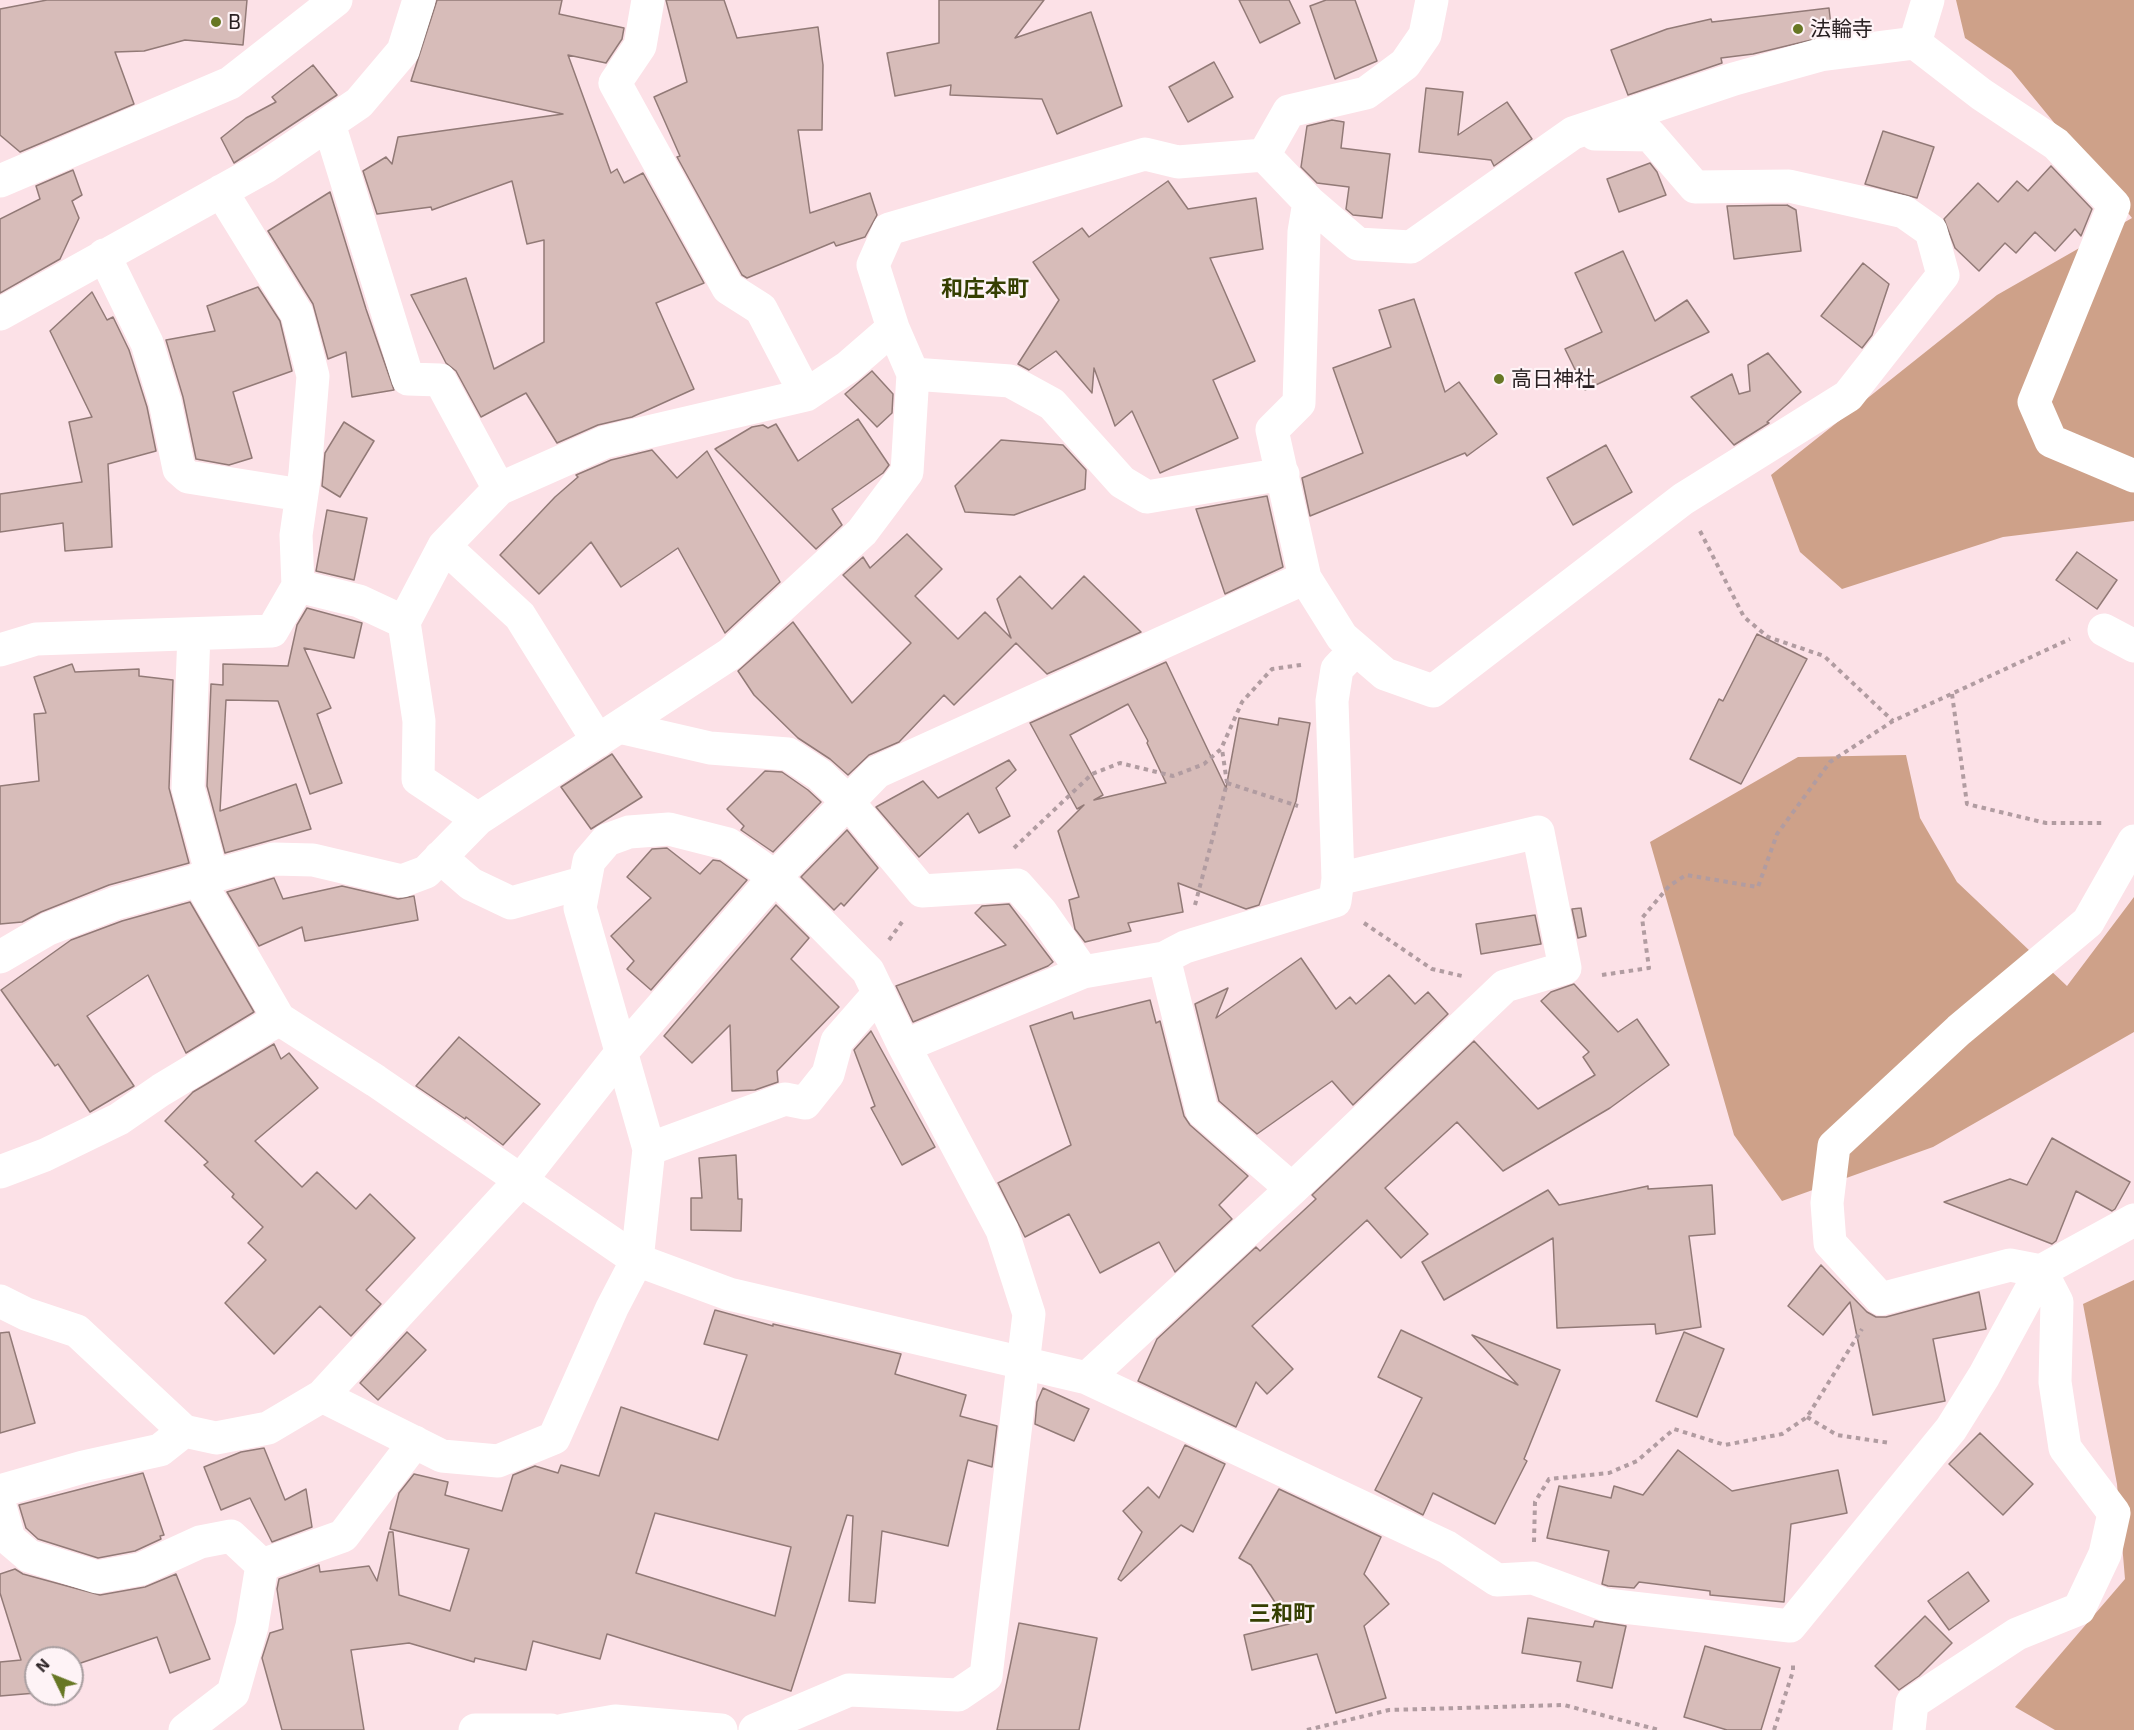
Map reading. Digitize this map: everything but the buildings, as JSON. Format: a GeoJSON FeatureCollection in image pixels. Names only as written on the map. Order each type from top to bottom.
{"type":"FeatureCollection","features":[{"type":"Feature","properties":{"kind":"street"},"geometry":{"type":"LineString","coordinates":[[0,181],[230,83],[336,0]]}},
{"type":"Feature","properties":{"kind":"street"},"geometry":{"type":"LineString","coordinates":[[0,315],[104,255],[266,167],[359,103],[403,51],[419,0]]}},
{"type":"Feature","properties":{"kind":"street"},"geometry":{"type":"LineString","coordinates":[[648,0],[639,46],[615,83],[728,288],[761,309],[806,395]]}},
{"type":"Feature","properties":{"kind":"street"},"geometry":{"type":"LineString","coordinates":[[1264,155],[1289,111],[1366,93],[1405,64],[1425,35],[1432,0]]}},
{"type":"Feature","properties":{"kind":"street"},"geometry":{"type":"LineString","coordinates":[[1915,43],[1928,0]]}},
{"type":"Feature","properties":{"kind":"street"},"geometry":{"type":"LineString","coordinates":[[1264,155],[1309,202],[1358,244],[1411,247],[1573,133],[1734,79],[1820,55],[1915,43],[1981,94],[2056,144],[2114,205],[2034,402],[2051,441],[2134,476]]}},
{"type":"Feature","properties":{"kind":"street"},"geometry":{"type":"LineString","coordinates":[[329,124],[408,379],[440,380],[500,489]]}},
{"type":"Feature","properties":{"kind":"street"},"geometry":{"type":"LineString","coordinates":[[1309,202],[1304,232],[1299,403],[1272,430],[1305,578],[1351,654],[1385,674],[1432,692],[1683,499],[1848,396],[1943,275],[1932,231],[1904,212],[1789,186],[1695,187],[1650,135],[1573,133]]}},
{"type":"Feature","properties":{"kind":"street"},"geometry":{"type":"LineString","coordinates":[[0,957],[58,926],[116,903],[274,859],[313,860],[402,881],[426,872],[478,819],[730,654],[862,532],[907,472],[914,374],[893,328],[873,266],[889,229],[1145,154],[1178,162],[1264,155]]}},
{"type":"Feature","properties":{"kind":"street"},"geometry":{"type":"LineString","coordinates":[[0,650],[36,639],[273,631],[298,586],[296,535],[306,473],[313,376],[297,314],[220,191]]}},
{"type":"Feature","properties":{"kind":"street"},"geometry":{"type":"LineString","coordinates":[[104,255],[147,343],[165,402],[179,469],[188,477],[301,495]]}},
{"type":"Feature","properties":{"kind":"street"},"geometry":{"type":"LineString","coordinates":[[478,819],[418,779],[419,722],[404,622],[444,546],[500,489],[605,442],[806,395],[848,368],[893,328]]}},
{"type":"Feature","properties":{"kind":"street"},"geometry":{"type":"LineString","coordinates":[[914,374],[1010,381],[1052,404],[1122,482],[1147,497],[1283,474]]}},
{"type":"Feature","properties":{"kind":"street"},"geometry":{"type":"LineString","coordinates":[[444,546],[520,616],[609,734],[710,748],[788,754],[820,775],[849,802],[922,891],[1017,885],[1041,912],[1083,972]]}},
{"type":"Feature","properties":{"kind":"street"},"geometry":{"type":"LineString","coordinates":[[0,1301],[26,1314],[77,1331],[184,1431],[216,1437],[268,1428],[322,1396],[521,1180],[621,1053],[775,877],[877,772],[1305,578]]}},
{"type":"Feature","properties":{"kind":"street"},"geometry":{"type":"LineString","coordinates":[[298,586],[359,601],[404,622]]}},
{"type":"Feature","properties":{"kind":"street"},"geometry":{"type":"LineString","coordinates":[[2104,630],[2134,646]]}},
{"type":"Feature","properties":{"kind":"street"},"geometry":{"type":"LineString","coordinates":[[194,634],[188,788],[205,877],[279,1019],[376,1081],[637,1260],[729,1294],[1087,1378],[1447,1547],[1497,1580],[1533,1578],[1606,1605],[1790,1626],[1951,1429],[1984,1376],[2041,1271],[2134,1220]]}},
{"type":"Feature","properties":{"kind":"street"},"geometry":{"type":"LineString","coordinates":[[1337,890],[1332,701],[1337,669],[1351,654]]}},
{"type":"Feature","properties":{"kind":"street"},"geometry":{"type":"LineString","coordinates":[[322,1396],[442,1456],[498,1461],[554,1438],[612,1308],[637,1260],[649,1149],[580,908],[589,861],[607,840],[629,832],[669,829],[729,844],[775,877],[874,982],[904,1046],[1002,1230],[1029,1314],[1025,1365],[986,1676],[958,1695],[849,1690],[755,1730]]}},
{"type":"Feature","properties":{"kind":"street"},"geometry":{"type":"LineString","coordinates":[[904,1046],[1083,972],[1174,952],[1337,890],[1538,832],[1565,968],[1505,986],[1292,1189],[1087,1378]]}},
{"type":"Feature","properties":{"kind":"street"},"geometry":{"type":"LineString","coordinates":[[2041,1271],[2010,1265],[1881,1299],[1830,1243],[1827,1203],[1834,1146],[1959,1030],[2088,922],[2122,834]]}},
{"type":"Feature","properties":{"kind":"street"},"geometry":{"type":"LineString","coordinates":[[440,857],[471,884],[511,903],[585,882]]}},
{"type":"Feature","properties":{"kind":"street"},"geometry":{"type":"LineString","coordinates":[[1174,952],[1202,1111],[1292,1189]]}},
{"type":"Feature","properties":{"kind":"street"},"geometry":{"type":"LineString","coordinates":[[649,1149],[784,1099],[805,1103],[828,1074],[837,1041],[874,982]]}},
{"type":"Feature","properties":{"kind":"street"},"geometry":{"type":"LineString","coordinates":[[0,1172],[45,1155],[119,1119],[161,1090],[279,1019]]}},
{"type":"Feature","properties":{"kind":"street"},"geometry":{"type":"LineString","coordinates":[[1909,1730],[1912,1704],[2017,1634],[2079,1609],[2105,1554],[2114,1513],[2065,1448],[2055,1382],[2057,1302],[2041,1271]]}},
{"type":"Feature","properties":{"kind":"street"},"geometry":{"type":"LineString","coordinates":[[0,1491],[82,1467],[160,1449],[184,1431]]}},
{"type":"Feature","properties":{"kind":"street"},"geometry":{"type":"LineString","coordinates":[[262,1565],[343,1536],[414,1442]]}},
{"type":"Feature","properties":{"kind":"street"},"geometry":{"type":"LineString","coordinates":[[0,1506],[9,1539],[29,1556],[97,1577],[141,1569],[200,1542],[231,1536],[262,1565]]}},
{"type":"Feature","properties":{"kind":"street"},"geometry":{"type":"LineString","coordinates":[[185,1730],[232,1693],[252,1626],[262,1565]]}},
{"type":"Feature","properties":{"kind":"street"},"geometry":{"type":"LineString","coordinates":[[564,1730],[615,1720],[721,1730]]}},
{"type":"Feature","properties":{"kind":"street"},"geometry":{"type":"LineString","coordinates":[[475,1730],[551,1730]]}},
{"type":"Feature","properties":{"kind":"path"},"geometry":{"type":"LineString","coordinates":[[1683,499],[1744,617],[1768,637],[1824,656],[1893,721]]}},
{"type":"Feature","properties":{"kind":"path"},"geometry":{"type":"LineString","coordinates":[[1565,968],[1585,977],[1649,968],[1642,918],[1670,886],[1686,875],[1758,888],[1777,834],[1830,762],[1893,721],[2060,641],[2104,630]]}},
{"type":"Feature","properties":{"kind":"path"},"geometry":{"type":"LineString","coordinates":[[972,888],[1092,774],[1120,764],[1173,776],[1204,764],[1221,749],[1242,702],[1272,669],[1351,654]]}},
{"type":"Feature","properties":{"kind":"path"},"geometry":{"type":"LineString","coordinates":[[1952,694],[1967,804],[2046,824],[2101,822],[2122,834]]}},
{"type":"Feature","properties":{"kind":"path"},"geometry":{"type":"LineString","coordinates":[[1174,952],[1227,783],[1221,749]]}},
{"type":"Feature","properties":{"kind":"path"},"geometry":{"type":"LineString","coordinates":[[1227,783],[1319,812],[1336,824]]}},
{"type":"Feature","properties":{"kind":"path"},"geometry":{"type":"LineString","coordinates":[[1337,890],[1375,932],[1432,969],[1505,986]]}},
{"type":"Feature","properties":{"kind":"path"},"geometry":{"type":"LineString","coordinates":[[874,982],[922,891]]}},
{"type":"Feature","properties":{"kind":"path"},"geometry":{"type":"LineString","coordinates":[[1533,1578],[1535,1502],[1550,1479],[1609,1473],[1637,1461],[1674,1428],[1725,1445],[1782,1434],[1807,1417],[1881,1299]]}},
{"type":"Feature","properties":{"kind":"path"},"geometry":{"type":"LineString","coordinates":[[1807,1417],[1837,1435],[1887,1443],[1951,1429]]}},
{"type":"Feature","properties":{"kind":"path"},"geometry":{"type":"LineString","coordinates":[[1774,1730],[1793,1671],[1790,1626]]}},
{"type":"Feature","properties":{"kind":"path"},"geometry":{"type":"LineString","coordinates":[[1307,1730],[1389,1710],[1564,1705],[1659,1730]]}},
{"type":"Feature","properties":{"kind":"shaded area"},"geometry":{"type":"Polygon","coordinates":[[[1956,0],[2134,0],[2134,521],[2003,537],[1842,589],[1800,552],[1771,475],[1997,295],[2132,218],[2011,70],[1965,38],[1956,0]]]}},
{"type":"Feature","properties":{"kind":"shaded area"},"geometry":{"type":"Polygon","coordinates":[[[1906,755],[1920,818],[1957,882],[2067,986],[2134,897],[2134,1032],[1933,1147],[1782,1201],[1734,1135],[1650,842],[1798,757],[1906,755]]]}},
{"type":"Feature","properties":{"kind":"shaded area"},"geometry":{"type":"Polygon","coordinates":[[[2134,1280],[2134,1730],[2055,1730],[2015,1707],[2125,1579],[2117,1484],[2083,1304],[2134,1280]]]}},
{"type":"Feature","properties":{"kind":"place","name":"B"},"geometry":{"type":"Point","coordinates":[216,22]}},
{"type":"Feature","properties":{"kind":"place","name":"法輪寺"},"geometry":{"type":"Point","coordinates":[1798,29]}},
{"type":"Feature","properties":{"kind":"place","name":"高日神社"},"geometry":{"type":"Point","coordinates":[1499,379]}},
{"type":"Feature","properties":{"kind":"district","name":"和庄本町"},"geometry":{"type":"Point","coordinates":[985,289]}},
{"type":"Feature","properties":{"kind":"district","name":"三和町"},"geometry":{"type":"Point","coordinates":[1282,1614]}}]}
